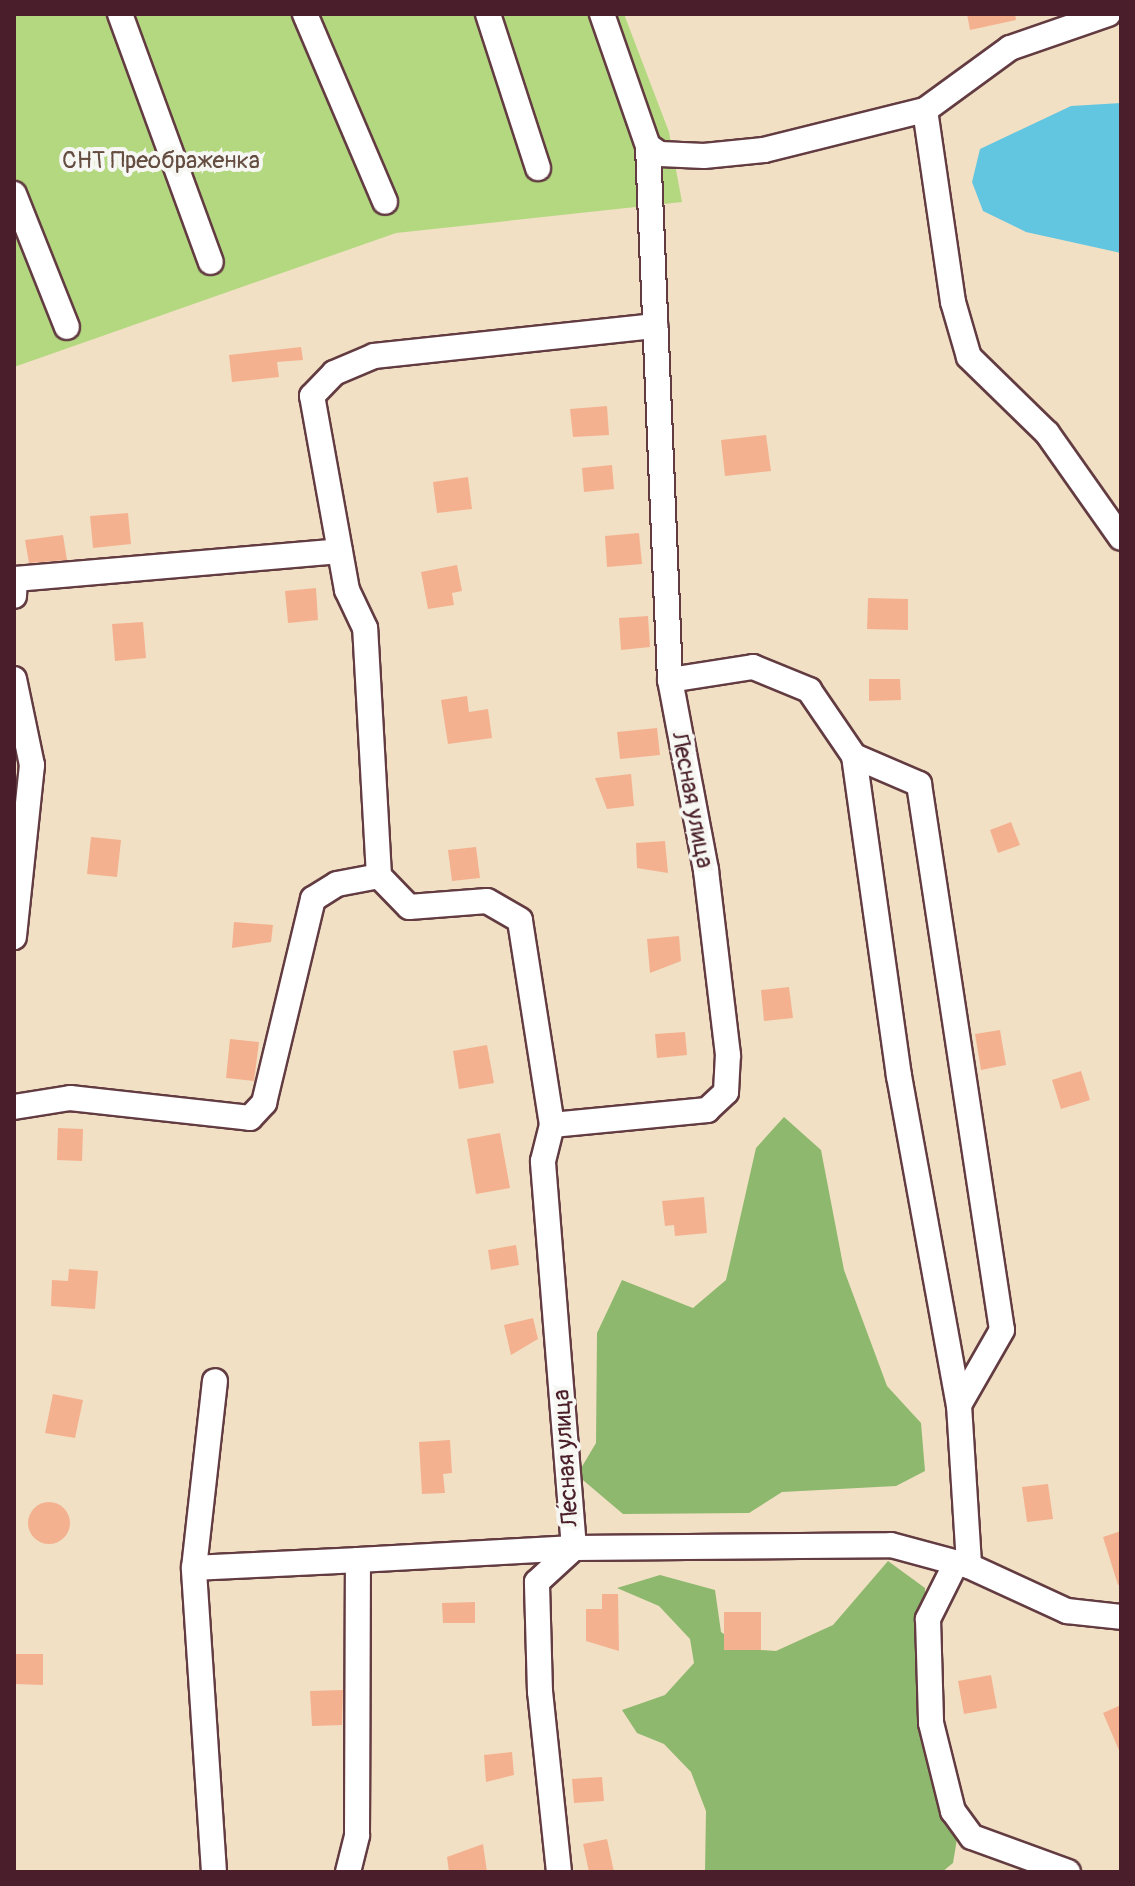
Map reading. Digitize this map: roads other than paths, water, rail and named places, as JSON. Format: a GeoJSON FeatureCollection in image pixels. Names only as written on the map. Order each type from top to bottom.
{"type":"FeatureCollection","features":[{"type":"Feature","properties":{"kind":"street"},"geometry":{"type":"LineString","coordinates":[[120,14],[211,262]]}},
{"type":"Feature","properties":{"kind":"street"},"geometry":{"type":"LineString","coordinates":[[305,14],[385,202]]}},
{"type":"Feature","properties":{"kind":"street"},"geometry":{"type":"LineString","coordinates":[[488,14],[538,168]]}},
{"type":"Feature","properties":{"kind":"street","name":"Лесная улица"},"geometry":{"type":"LineString","coordinates":[[552,1125],[707,1110],[726,1092],[728,1055],[706,870],[670,680],[648,146],[602,14]]}},
{"type":"Feature","properties":{"kind":"street"},"geometry":{"type":"LineString","coordinates":[[648,146],[660,154],[704,156],[764,150],[925,110],[1010,48],[1108,14]]}},
{"type":"Feature","properties":{"kind":"street"},"geometry":{"type":"LineString","coordinates":[[925,110],[953,302],[969,357],[1047,433],[1121,538]]}},
{"type":"Feature","properties":{"kind":"street"},"geometry":{"type":"LineString","coordinates":[[14,194],[67,327]]}},
{"type":"Feature","properties":{"kind":"street"},"geometry":{"type":"LineString","coordinates":[[14,1107],[70,1098],[250,1118],[264,1103],[313,899],[337,884],[379,876],[365,628],[340,551],[312,396],[334,373],[374,356],[655,326]]}},
{"type":"Feature","properties":{"kind":"street"},"geometry":{"type":"LineString","coordinates":[[14,596],[15,579],[340,551]]}},
{"type":"Feature","properties":{"kind":"street"},"geometry":{"type":"LineString","coordinates":[[670,680],[753,667],[809,690],[854,756],[899,1076],[959,1405],[962,1565],[928,1619],[931,1723],[953,1811],[972,1837],[1068,1872]]}},
{"type":"Feature","properties":{"kind":"street"},"geometry":{"type":"LineString","coordinates":[[14,679],[32,765],[14,937]]}},
{"type":"Feature","properties":{"kind":"street"},"geometry":{"type":"LineString","coordinates":[[854,756],[919,784],[1002,1330],[959,1405]]}},
{"type":"Feature","properties":{"kind":"street","name":"Лесная улица"},"geometry":{"type":"LineString","coordinates":[[379,876],[409,907],[487,901],[520,920],[552,1125],[543,1161],[574,1548],[537,1582],[540,1692],[559,1872]]}},
{"type":"Feature","properties":{"kind":"street"},"geometry":{"type":"LineString","coordinates":[[214,1872],[194,1568],[215,1381]]}},
{"type":"Feature","properties":{"kind":"street"},"geometry":{"type":"LineString","coordinates":[[194,1568],[574,1548],[891,1545],[962,1565],[1067,1611],[1121,1617]]}},
{"type":"Feature","properties":{"kind":"street"},"geometry":{"type":"LineString","coordinates":[[348,1872],[357,1835],[358,1560]]}},
{"type":"Feature","properties":{"kind":"water"},"geometry":{"type":"Polygon","coordinates":[[[1121,103],[1121,253],[1026,232],[983,211],[972,182],[980,149],[1071,106],[1121,103]]]}},
{"type":"Feature","properties":{"kind":"park label","name":"СНТ Преображенка"},"geometry":{"type":"Point","coordinates":[161,161]}}]}
